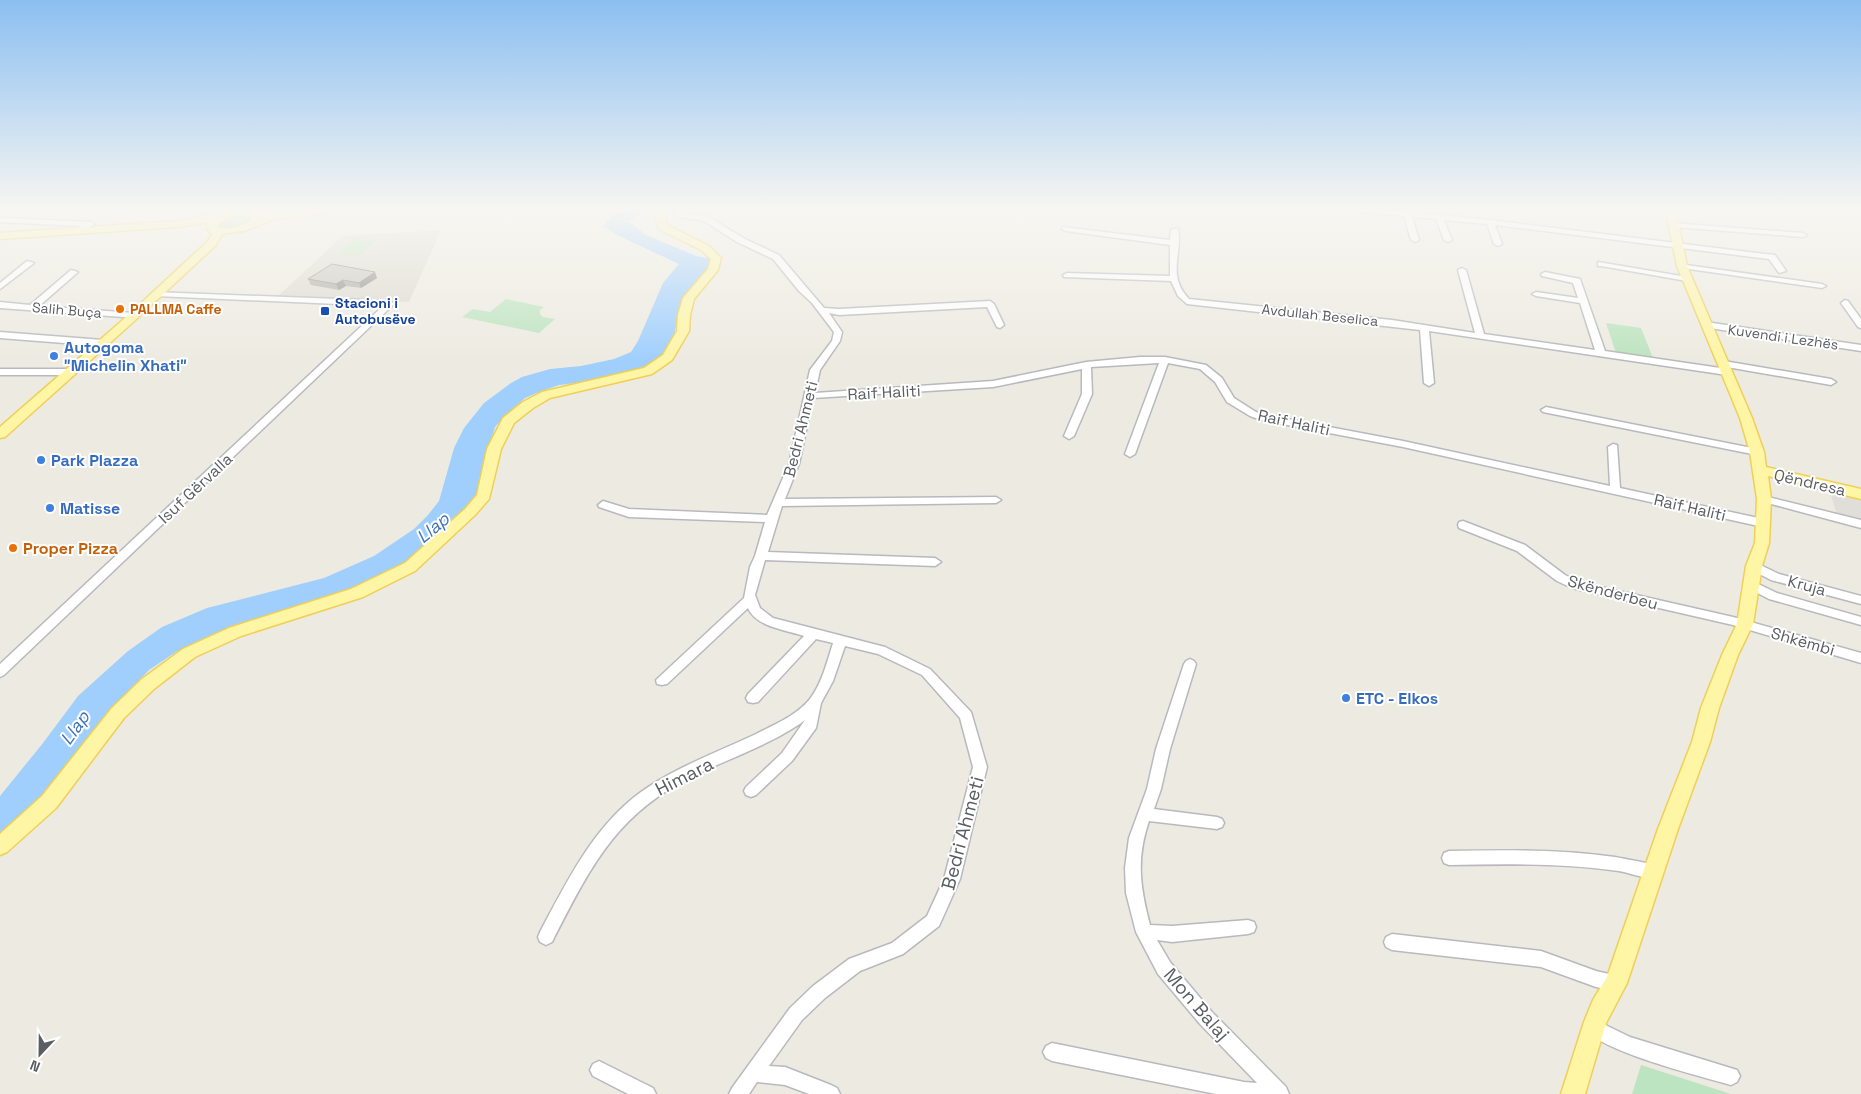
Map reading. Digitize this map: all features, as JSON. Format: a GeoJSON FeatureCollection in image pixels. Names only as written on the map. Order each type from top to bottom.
{"type":"FeatureCollection","features":[{"type":"Feature","properties":{"kind":"main road"},"geometry":{"type":"LineString","coordinates":[[0,434],[134,316],[194,259]]}},
{"type":"Feature","properties":{"kind":"main road"},"geometry":{"type":"LineString","coordinates":[[0,846],[49,802],[118,713],[148,684],[189,654],[235,632],[357,593],[410,566],[470,512],[484,496],[494,449],[508,421],[528,405],[546,396],[648,371],[668,357],[683,331],[684,315],[689,298],[713,270],[716,259]]}},
{"type":"Feature","properties":{"kind":"main road"},"geometry":{"type":"LineString","coordinates":[[1573,1094],[1593,1028],[1616,983],[1668,829],[1701,742],[1710,708],[1730,655],[1745,624],[1754,566],[1762,543],[1764,498],[1757,452],[1746,418],[1706,325],[1682,259]]}},
{"type":"Feature","properties":{"kind":"main road","name":"Qëndresa"},"geometry":{"type":"LineString","coordinates":[[1760,470],[1861,494]]}},
{"type":"Feature","properties":{"kind":"street","name":"Bedri Ahmeti"},"geometry":{"type":"LineString","coordinates":[[738,1094],[796,1014],[819,992],[855,965],[897,949],[933,921],[952,878],[980,767],[966,716],[926,672],[880,650],[812,634],[769,621],[755,611],[750,599],[749,595],[756,567],[772,519],[794,464],[815,370],[836,341],[838,332],[822,310],[778,259]]}},
{"type":"Feature","properties":{"kind":"street","name":"Avdullah Beselica"},"geometry":{"type":"LineString","coordinates":[[1173,259],[1174,279],[1181,297],[1186,301],[1424,327],[1480,334],[1601,354],[1726,368]]}},
{"type":"Feature","properties":{"kind":"street"},"geometry":{"type":"LineString","coordinates":[[1773,259],[1782,271]]}},
{"type":"Feature","properties":{"kind":"street"},"geometry":{"type":"LineString","coordinates":[[0,287],[30,263]]}},
{"type":"Feature","properties":{"kind":"street"},"geometry":{"type":"LineString","coordinates":[[1601,264],[1822,286]]}},
{"type":"Feature","properties":{"kind":"street"},"geometry":{"type":"LineString","coordinates":[[1462,270],[1480,334]]}},
{"type":"Feature","properties":{"kind":"street"},"geometry":{"type":"LineString","coordinates":[[31,308],[74,272]]}},
{"type":"Feature","properties":{"kind":"street"},"geometry":{"type":"LineString","coordinates":[[1545,274],[1577,281],[1601,354]]}},
{"type":"Feature","properties":{"kind":"street"},"geometry":{"type":"LineString","coordinates":[[1067,275],[1174,279]]}},
{"type":"Feature","properties":{"kind":"street","name":"Isuf Gërvalla"},"geometry":{"type":"LineString","coordinates":[[0,672],[390,304],[156,294]]}},
{"type":"Feature","properties":{"kind":"street"},"geometry":{"type":"LineString","coordinates":[[1536,294],[1584,301]]}},
{"type":"Feature","properties":{"kind":"street"},"geometry":{"type":"LineString","coordinates":[[1845,303],[1861,324]]}},
{"type":"Feature","properties":{"kind":"street"},"geometry":{"type":"LineString","coordinates":[[822,310],[839,312],[990,304],[1000,325]]}},
{"type":"Feature","properties":{"kind":"street","name":"Salih Buça"},"geometry":{"type":"LineString","coordinates":[[0,305],[134,316]]}},
{"type":"Feature","properties":{"kind":"street","name":"Kuvendi i Lezhës"},"geometry":{"type":"LineString","coordinates":[[1706,325],[1861,348]]}},
{"type":"Feature","properties":{"kind":"street"},"geometry":{"type":"LineString","coordinates":[[1424,327],[1429,383]]}},
{"type":"Feature","properties":{"kind":"street"},"geometry":{"type":"LineString","coordinates":[[0,335],[103,343]]}},
{"type":"Feature","properties":{"kind":"street"},"geometry":{"type":"LineString","coordinates":[[1130,454],[1166,360]]}},
{"type":"Feature","properties":{"kind":"street","name":"Raif Haliti"},"geometry":{"type":"LineString","coordinates":[[808,396],[993,384],[1086,364],[1166,360],[1203,367],[1219,380],[1226,396],[1230,400],[1246,411],[1264,418],[1403,444],[1763,523]]}},
{"type":"Feature","properties":{"kind":"street"},"geometry":{"type":"LineString","coordinates":[[1069,436],[1087,394],[1086,364]]}},
{"type":"Feature","properties":{"kind":"street"},"geometry":{"type":"LineString","coordinates":[[1726,368],[1831,382]]}},
{"type":"Feature","properties":{"kind":"street"},"geometry":{"type":"LineString","coordinates":[[0,372],[70,372]]}},
{"type":"Feature","properties":{"kind":"street"},"geometry":{"type":"LineString","coordinates":[[1546,410],[1757,452]]}},
{"type":"Feature","properties":{"kind":"street"},"geometry":{"type":"LineString","coordinates":[[1613,446],[1615,490]]}},
{"type":"Feature","properties":{"kind":"street"},"geometry":{"type":"LineString","coordinates":[[1764,498],[1861,524]]}},
{"type":"Feature","properties":{"kind":"street"},"geometry":{"type":"LineString","coordinates":[[778,503],[996,500]]}},
{"type":"Feature","properties":{"kind":"street"},"geometry":{"type":"LineString","coordinates":[[603,505],[629,513],[772,519]]}},
{"type":"Feature","properties":{"kind":"street","name":"Skënderbeu"},"geometry":{"type":"LineString","coordinates":[[1463,525],[1521,548],[1561,578],[1576,585],[1745,624]]}},
{"type":"Feature","properties":{"kind":"street"},"geometry":{"type":"LineString","coordinates":[[761,556],[935,562]]}},
{"type":"Feature","properties":{"kind":"street","name":"Kruja"},"geometry":{"type":"LineString","coordinates":[[1754,566],[1775,577],[1861,600]]}},
{"type":"Feature","properties":{"kind":"street"},"geometry":{"type":"LineString","coordinates":[[1752,585],[1773,596],[1861,620]]}},
{"type":"Feature","properties":{"kind":"street"},"geometry":{"type":"LineString","coordinates":[[662,680],[750,599]]}},
{"type":"Feature","properties":{"kind":"street","name":"Shkëmbi"},"geometry":{"type":"LineString","coordinates":[[1745,624],[1861,658]]}},
{"type":"Feature","properties":{"kind":"street"},"geometry":{"type":"LineString","coordinates":[[753,698],[812,634]]}},
{"type":"Feature","properties":{"kind":"street","name":"Himara"},"geometry":{"type":"LineString","coordinates":[[546,937],[578,878],[606,836],[625,814],[646,796],[680,777],[799,718],[815,702],[830,672],[840,640]]}},
{"type":"Feature","properties":{"kind":"street","name":"Mon Balaj"},"geometry":{"type":"LineString","coordinates":[[1190,664],[1163,750],[1154,789],[1136,838],[1132,868],[1134,892],[1144,932],[1164,968],[1181,990],[1280,1093]]}},
{"type":"Feature","properties":{"kind":"street"},"geometry":{"type":"LineString","coordinates":[[751,791],[787,757],[806,731],[811,724],[815,702]]}},
{"type":"Feature","properties":{"kind":"street"},"geometry":{"type":"LineString","coordinates":[[1144,814],[1218,823]]}},
{"type":"Feature","properties":{"kind":"street"},"geometry":{"type":"LineString","coordinates":[[1449,858],[1573,860],[1637,867],[1655,872]]}},
{"type":"Feature","properties":{"kind":"street"},"geometry":{"type":"LineString","coordinates":[[1144,932],[1172,934],[1248,927]]}},
{"type":"Feature","properties":{"kind":"street"},"geometry":{"type":"LineString","coordinates":[[1392,942],[1541,959],[1596,979],[1616,983]]}},
{"type":"Feature","properties":{"kind":"street"},"geometry":{"type":"LineString","coordinates":[[1593,1028],[1627,1045],[1731,1076]]}},
{"type":"Feature","properties":{"kind":"street","name":"Mon Balaj"},"geometry":{"type":"LineString","coordinates":[[1052,1052],[1244,1091],[1280,1093]]}},
{"type":"Feature","properties":{"kind":"street"},"geometry":{"type":"LineString","coordinates":[[599,1070],[647,1094]]}},
{"type":"Feature","properties":{"kind":"street"},"geometry":{"type":"LineString","coordinates":[[754,1073],[785,1076],[830,1094]]}},
{"type":"Feature","properties":{"kind":"shaded area"},"geometry":{"type":"Polygon","coordinates":[[[318,259],[428,259],[409,302],[277,297],[318,259]]]}},
{"type":"Feature","properties":{"kind":"shaded area"},"geometry":{"type":"Polygon","coordinates":[[[1830,492],[1861,499],[1861,521],[1837,515],[1830,492]]]}},
{"type":"Feature","properties":{"kind":"green space"},"geometry":{"type":"Polygon","coordinates":[[[506,299],[544,307],[540,310],[540,314],[543,317],[555,319],[539,333],[462,317],[473,309],[490,312],[506,299]]]}},
{"type":"Feature","properties":{"kind":"green space"},"geometry":{"type":"Polygon","coordinates":[[[1606,323],[1641,328],[1653,358],[1616,353],[1606,323]]]}},
{"type":"Feature","properties":{"kind":"green space"},"geometry":{"type":"Polygon","coordinates":[[[1641,1065],[1731,1094],[1632,1094],[1641,1065]]]}},
{"type":"Feature","properties":{"kind":"water","name":"Llap"},"geometry":{"type":"Polygon","coordinates":[[[668,259],[711,259],[707,272],[689,290],[680,308],[672,344],[659,360],[645,368],[602,380],[559,385],[525,398],[495,427],[473,506],[403,569],[313,607],[228,628],[176,652],[149,670],[111,710],[69,770],[0,840],[0,796],[78,696],[128,651],[162,627],[207,608],[324,578],[374,556],[414,529],[439,501],[454,448],[464,428],[484,403],[522,377],[550,369],[581,366],[614,359],[631,352],[638,341],[663,283],[679,264],[668,259]]]}},
{"type":"Feature","properties":{"kind":"building"},"geometry":{"type":"Polygon","coordinates":[[[332,264],[375,272],[359,283],[343,280],[336,284],[308,279],[332,264]]]}},
{"type":"Feature","properties":{"kind":"place","name":"PALLMA Caffe"},"geometry":{"type":"Point","coordinates":[120,309]}},
{"type":"Feature","properties":{"kind":"place","name":"Stacioni i Autobusëve"},"geometry":{"type":"Point","coordinates":[325,311]}},
{"type":"Feature","properties":{"kind":"place","name":"Autogoma ʺMichelin Xhatiʺ"},"geometry":{"type":"Point","coordinates":[54,356]}},
{"type":"Feature","properties":{"kind":"place","name":"Park Plazza"},"geometry":{"type":"Point","coordinates":[41,460]}},
{"type":"Feature","properties":{"kind":"place","name":"Matisse"},"geometry":{"type":"Point","coordinates":[50,508]}},
{"type":"Feature","properties":{"kind":"place","name":"Proper Pizza"},"geometry":{"type":"Point","coordinates":[13,548]}},
{"type":"Feature","properties":{"kind":"place","name":"ETC - Elkos"},"geometry":{"type":"Point","coordinates":[1346,698]}}]}
